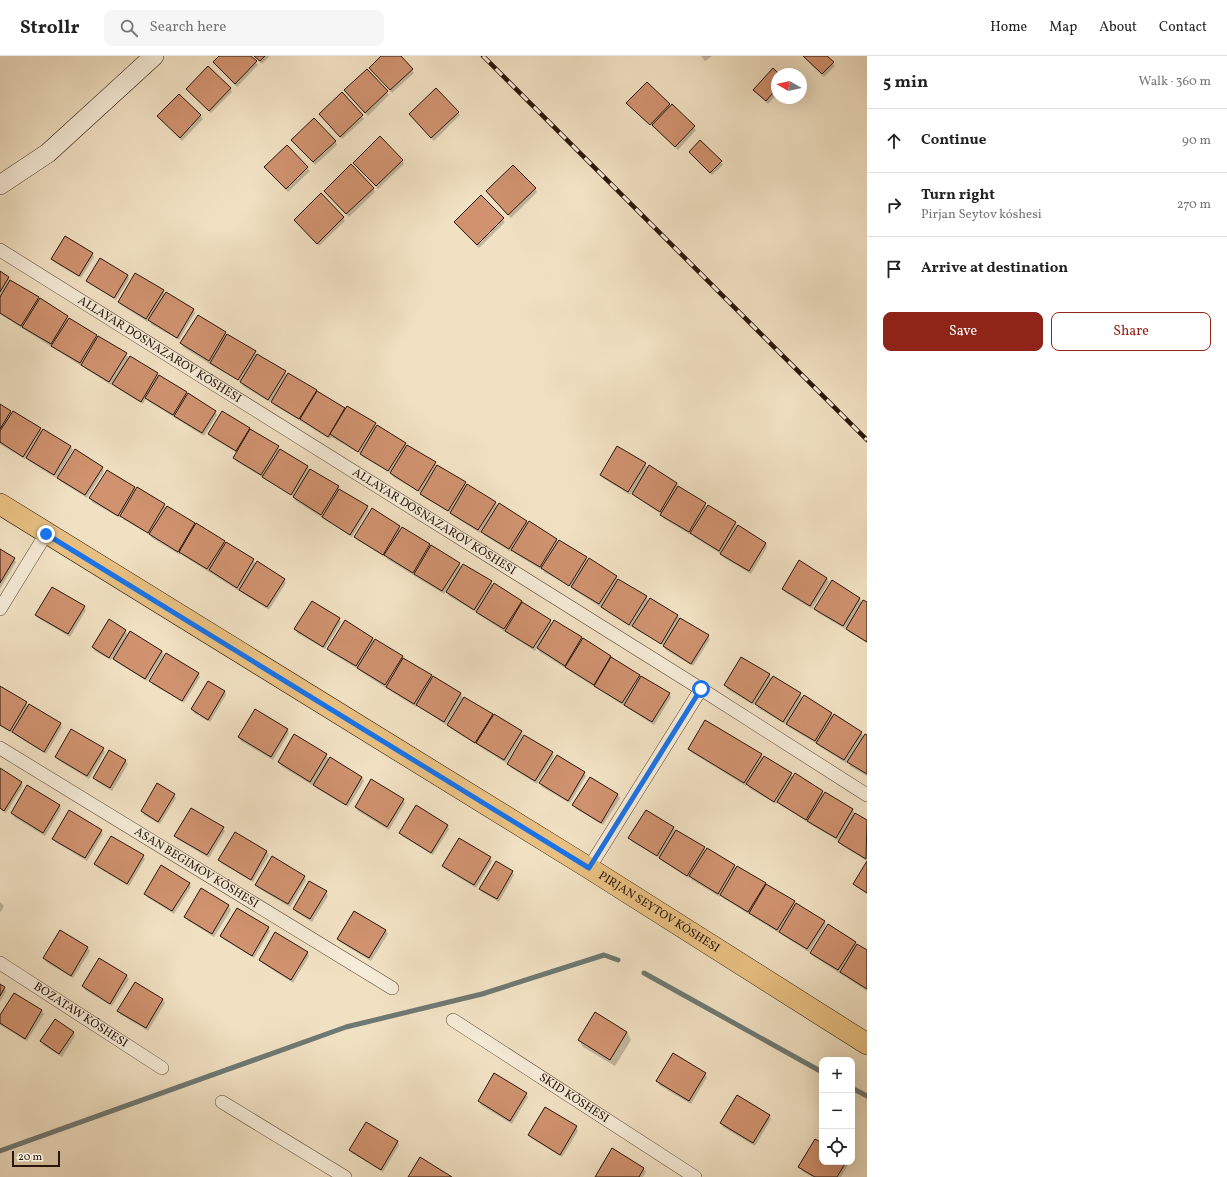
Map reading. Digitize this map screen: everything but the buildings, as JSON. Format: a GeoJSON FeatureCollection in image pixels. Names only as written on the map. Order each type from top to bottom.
{"type":"FeatureCollection","features":[{"type":"Feature","properties":{"kind":"main road","name":"PIRJAN SEYTOV KÓSHESI"},"geometry":{"type":"LineString","coordinates":[[0,504],[46,534],[589,868],[867,1044]]}},
{"type":"Feature","properties":{"kind":"street"},"geometry":{"type":"LineString","coordinates":[[0,185],[48,153],[154,56]]}},
{"type":"Feature","properties":{"kind":"street","name":"ALLAYAR DOSNAZAROV KÓSHESI"},"geometry":{"type":"LineString","coordinates":[[0,250],[701,689],[867,795]]}},
{"type":"Feature","properties":{"kind":"street"},"geometry":{"type":"LineString","coordinates":[[0,610],[46,534]]}},
{"type":"Feature","properties":{"kind":"street"},"geometry":{"type":"LineString","coordinates":[[589,868],[701,689]]}},
{"type":"Feature","properties":{"kind":"street","name":"ASAN BEGIMOV KÓSHESI"},"geometry":{"type":"LineString","coordinates":[[0,748],[392,988]]}},
{"type":"Feature","properties":{"kind":"street","name":"BOZATAW KÓSHESI"},"geometry":{"type":"LineString","coordinates":[[0,963],[162,1068]]}},
{"type":"Feature","properties":{"kind":"street","name":"SKID KÓSHESI"},"geometry":{"type":"LineString","coordinates":[[453,1020],[695,1177]]}},
{"type":"Feature","properties":{"kind":"street"},"geometry":{"type":"LineString","coordinates":[[222,1102],[345,1177]]}},
{"type":"Feature","properties":{"kind":"waterway"},"geometry":{"type":"LineString","coordinates":[[0,1151],[346,1027],[482,994],[604,955],[618,960]]}},
{"type":"Feature","properties":{"kind":"waterway"},"geometry":{"type":"LineString","coordinates":[[644,973],[819,1070]]}},
{"type":"Feature","properties":{"kind":"waterway"},"geometry":{"type":"LineString","coordinates":[[855,1090],[867,1096]]}},
{"type":"Feature","properties":{"kind":"railway"},"geometry":{"type":"LineString","coordinates":[[483,56],[867,440]]}},
{"type":"Feature","properties":{"kind":"route"},"geometry":{"type":"LineString","coordinates":[[46,534],[589,868],[701,689]]}}]}
